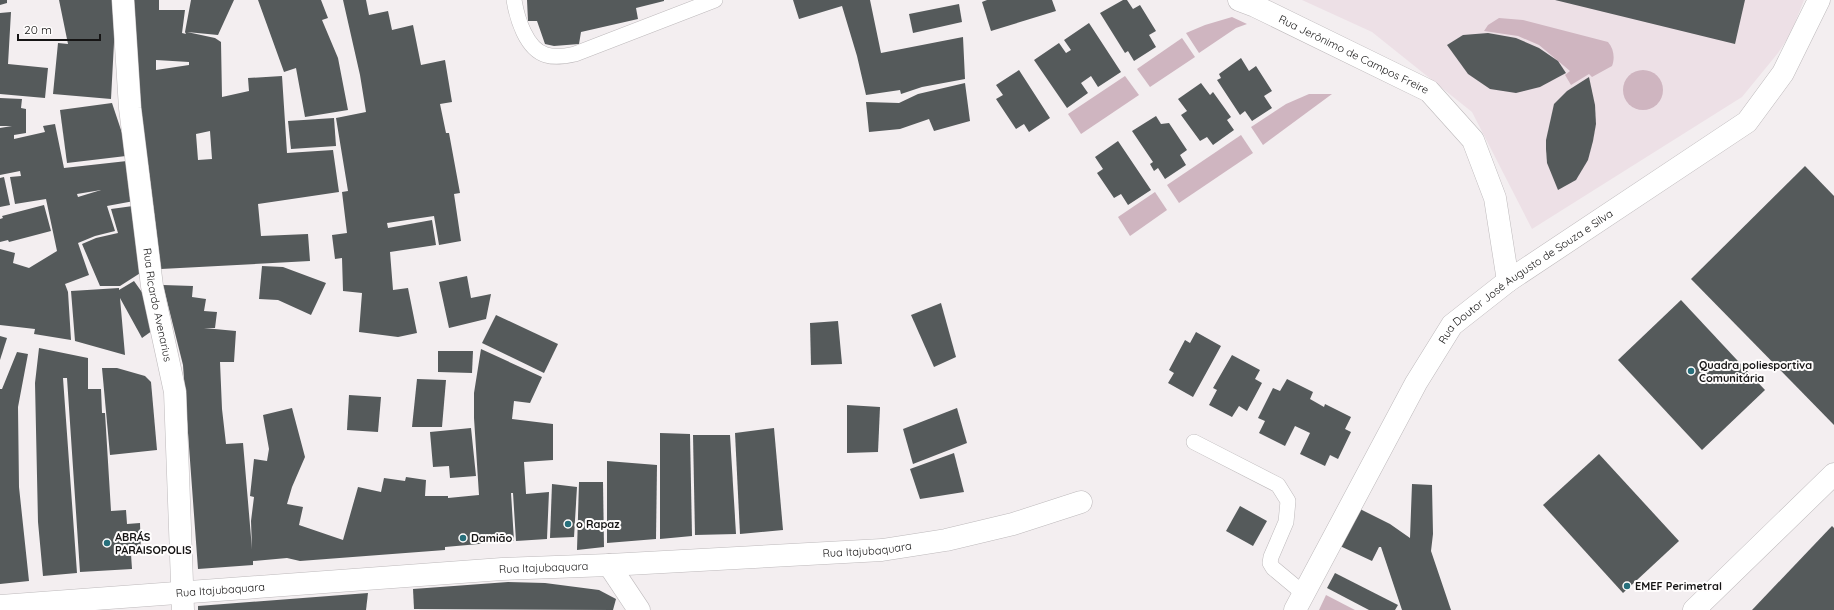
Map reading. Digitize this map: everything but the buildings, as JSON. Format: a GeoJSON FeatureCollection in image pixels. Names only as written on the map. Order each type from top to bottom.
{"type":"FeatureCollection","features":[{"type":"Feature","properties":{"kind":"street","name":"Rua Ricardo Avenarius"},"geometry":{"type":"LineString","coordinates":[[123,0],[130,108],[152,286],[176,392],[183,601]]}},
{"type":"Feature","properties":{"kind":"street","name":"Rua Jerônimo de Campos Freire"},"geometry":{"type":"LineString","coordinates":[[1239,0],[1255,6],[1429,91],[1473,140],[1495,198],[1508,281]]}},
{"type":"Feature","properties":{"kind":"street","name":"Rua Doutor José Augusto de Souza e Silva"},"geometry":{"type":"LineString","coordinates":[[1299,602],[1416,383],[1452,325],[1508,281],[1747,122],[1783,73],[1819,0]]}},
{"type":"Feature","properties":{"kind":"street"},"geometry":{"type":"LineString","coordinates":[[1694,610],[1834,474]]}},
{"type":"Feature","properties":{"kind":"street","name":"Rua Itajubaquara"},"geometry":{"type":"LineString","coordinates":[[0,606],[183,601],[509,568],[609,565],[882,550],[946,540],[1013,524],[1081,502]]}},
{"type":"Feature","properties":{"kind":"street"},"geometry":{"type":"LineString","coordinates":[[609,565],[639,610]]}},
{"type":"Feature","properties":{"kind":"lane"},"geometry":{"type":"LineString","coordinates":[[514,0],[520,27],[530,44],[545,55],[560,57],[575,54],[715,0]]}},
{"type":"Feature","properties":{"kind":"lane"},"geometry":{"type":"LineString","coordinates":[[1194,442],[1278,485],[1288,501],[1286,522],[1271,557],[1270,563],[1299,602]]}},
{"type":"Feature","properties":{"kind":"shaded area"},"geometry":{"type":"Polygon","coordinates":[[[1302,0],[1804,0],[1791,33],[1778,53],[1742,97],[1532,229],[1472,112],[1372,32],[1302,0]]]}},
{"type":"Feature","properties":{"kind":"shaded area"},"geometry":{"type":"Polygon","coordinates":[[[1232,17],[1247,24],[1236,28],[1199,53],[1186,33],[1205,25],[1232,17]]]}},
{"type":"Feature","properties":{"kind":"shaded area"},"geometry":{"type":"Polygon","coordinates":[[[1499,18],[1523,20],[1608,42],[1612,48],[1613,54],[1612,66],[1592,77],[1589,74],[1571,85],[1565,75],[1570,71],[1539,45],[1518,36],[1484,31],[1488,25],[1499,18]]]}},
{"type":"Feature","properties":{"kind":"shaded area"},"geometry":{"type":"Polygon","coordinates":[[[1182,38],[1195,57],[1150,87],[1137,69],[1182,38]]]}},
{"type":"Feature","properties":{"kind":"shaded area"},"geometry":{"type":"Polygon","coordinates":[[[1647,70],[1654,73],[1660,79],[1663,90],[1662,98],[1654,107],[1647,110],[1639,110],[1632,107],[1624,98],[1623,86],[1626,79],[1635,71],[1647,70]]]}},
{"type":"Feature","properties":{"kind":"shaded area"},"geometry":{"type":"Polygon","coordinates":[[[1125,76],[1139,95],[1081,134],[1068,114],[1125,76]]]}},
{"type":"Feature","properties":{"kind":"shaded area"},"geometry":{"type":"Polygon","coordinates":[[[1309,94],[1332,94],[1263,145],[1251,127],[1286,104],[1309,94]]]}},
{"type":"Feature","properties":{"kind":"shaded area"},"geometry":{"type":"Polygon","coordinates":[[[1241,135],[1253,153],[1179,203],[1167,185],[1241,135]]]}},
{"type":"Feature","properties":{"kind":"shaded area"},"geometry":{"type":"Polygon","coordinates":[[[1155,192],[1167,210],[1130,236],[1118,217],[1155,192]]]}},
{"type":"Feature","properties":{"kind":"shaded area"},"geometry":{"type":"Polygon","coordinates":[[[1326,595],[1355,610],[1319,610],[1326,595]]]}},
{"type":"Feature","properties":{"kind":"place","name":"Quadra poliesportiva Comunitária"},"geometry":{"type":"Point","coordinates":[1691,371]}},
{"type":"Feature","properties":{"kind":"place","name":"o Rapaz"},"geometry":{"type":"Point","coordinates":[568,524]}},
{"type":"Feature","properties":{"kind":"place","name":"Damião"},"geometry":{"type":"Point","coordinates":[463,538]}},
{"type":"Feature","properties":{"kind":"place","name":"ABRÁS PARAISOPOLIS"},"geometry":{"type":"Point","coordinates":[107,543]}},
{"type":"Feature","properties":{"kind":"place","name":"EMEF Perimetral"},"geometry":{"type":"Point","coordinates":[1627,586]}}]}
